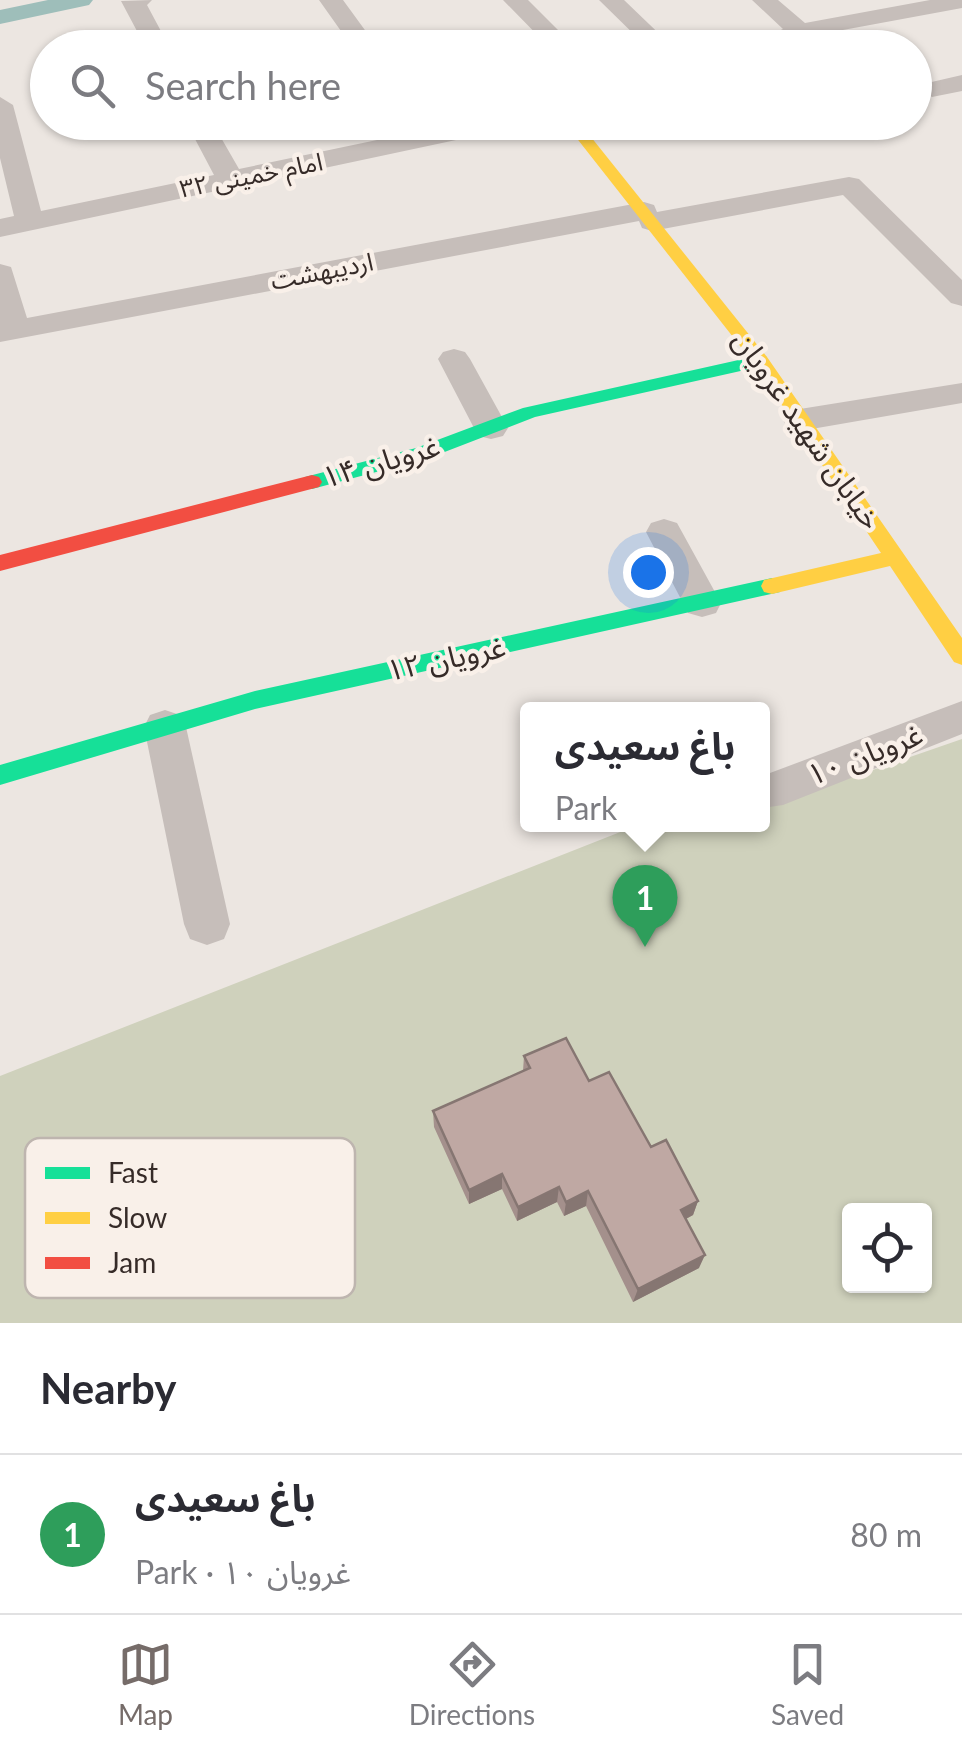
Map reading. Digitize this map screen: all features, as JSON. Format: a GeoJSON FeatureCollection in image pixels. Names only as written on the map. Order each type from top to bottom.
{"type":"FeatureCollection","features":[{"type":"Feature","properties":{"kind":"street"},"geometry":{"type":"LineString","coordinates":[[330,0],[352,30]]}},
{"type":"Feature","properties":{"kind":"street"},"geometry":{"type":"LineString","coordinates":[[515,0],[546,30]]}},
{"type":"Feature","properties":{"kind":"street"},"geometry":{"type":"LineString","coordinates":[[611,0],[643,30]]}},
{"type":"Feature","properties":{"kind":"street"},"geometry":{"type":"LineString","coordinates":[[764,0],[799,30]]}},
{"type":"Feature","properties":{"kind":"street"},"geometry":{"type":"LineString","coordinates":[[850,0],[872,16]]}},
{"type":"Feature","properties":{"kind":"street"},"geometry":{"type":"LineString","coordinates":[[137,1],[150,30]]}},
{"type":"Feature","properties":{"kind":"street"},"geometry":{"type":"LineString","coordinates":[[805,30],[962,1]]}},
{"type":"Feature","properties":{"kind":"street"},"geometry":{"type":"LineString","coordinates":[[932,89],[962,84]]}},
{"type":"Feature","properties":{"kind":"street"},"geometry":{"type":"LineString","coordinates":[[0,104],[30,222]]}},
{"type":"Feature","properties":{"kind":"street"},"geometry":{"type":"LineString","coordinates":[[209,140],[230,178]]}},
{"type":"Feature","properties":{"kind":"street","name":"امام خمینی ۳۲"},"geometry":{"type":"LineString","coordinates":[[0,228],[389,140]]}},
{"type":"Feature","properties":{"kind":"street","name":"خیابان شهید غرویان"},"geometry":{"type":"LineString","coordinates":[[586,140],[761,361],[962,656]]}},
{"type":"Feature","properties":{"kind":"street","name":"اردیبهشت"},"geometry":{"type":"LineString","coordinates":[[7,331],[648,216],[850,184],[962,296]]}},
{"type":"Feature","properties":{"kind":"street"},"geometry":{"type":"LineString","coordinates":[[0,274],[7,331]]}},
{"type":"Feature","properties":{"kind":"street"},"geometry":{"type":"LineString","coordinates":[[454,359],[490,428]]}},
{"type":"Feature","properties":{"kind":"street","name":"غرویان ۱۴"},"geometry":{"type":"LineString","coordinates":[[0,563],[422,454],[530,412],[761,361]]}},
{"type":"Feature","properties":{"kind":"street"},"geometry":{"type":"LineString","coordinates":[[800,420],[962,393]]}},
{"type":"Feature","properties":{"kind":"street"},"geometry":{"type":"LineString","coordinates":[[664,532],[702,603]]}},
{"type":"Feature","properties":{"kind":"street","name":"غرویان ۱۲"},"geometry":{"type":"LineString","coordinates":[[0,776],[255,700],[702,603],[896,556]]}},
{"type":"Feature","properties":{"kind":"street","name":"غرویان ۱۰"},"geometry":{"type":"LineString","coordinates":[[770,791],[962,717]]}},
{"type":"Feature","properties":{"kind":"street"},"geometry":{"type":"LineString","coordinates":[[164,727],[207,924]]}},
{"type":"Feature","properties":{"kind":"green space"},"geometry":{"type":"Polygon","coordinates":[[[962,739],[962,1323],[0,1323],[0,1076],[620,832],[770,832],[770,806],[962,739]]]}},
{"type":"Feature","properties":{"kind":"building"},"geometry":{"type":"Polygon","coordinates":[[[566,1038],[589,1081],[609,1072],[651,1147],[666,1140],[698,1201],[681,1210],[705,1255],[638,1289],[588,1191],[566,1202],[559,1187],[518,1207],[502,1174],[469,1190],[433,1111],[530,1068],[524,1056],[566,1038]]]}},
{"type":"Feature","properties":{"kind":"waterway"},"geometry":{"type":"LineString","coordinates":[[0,17],[81,0]]}},
{"type":"Feature","properties":{"kind":"traffic: fast"},"geometry":{"type":"LineString","coordinates":[[312,482],[422,453],[530,412],[761,361]]}},
{"type":"Feature","properties":{"kind":"traffic: fast"},"geometry":{"type":"LineString","coordinates":[[0,775],[255,700],[772,586]]}},
{"type":"Feature","properties":{"kind":"traffic: slow"},"geometry":{"type":"LineString","coordinates":[[585,140],[761,361],[962,656]]}},
{"type":"Feature","properties":{"kind":"traffic: slow"},"geometry":{"type":"LineString","coordinates":[[772,586],[896,557]]}},
{"type":"Feature","properties":{"kind":"traffic: jam"},"geometry":{"type":"LineString","coordinates":[[0,563],[312,482]]}},
{"type":"Feature","properties":{"kind":"place","name":"باغ سعیدی"},"geometry":{"type":"Point","coordinates":[645,947]}}]}
